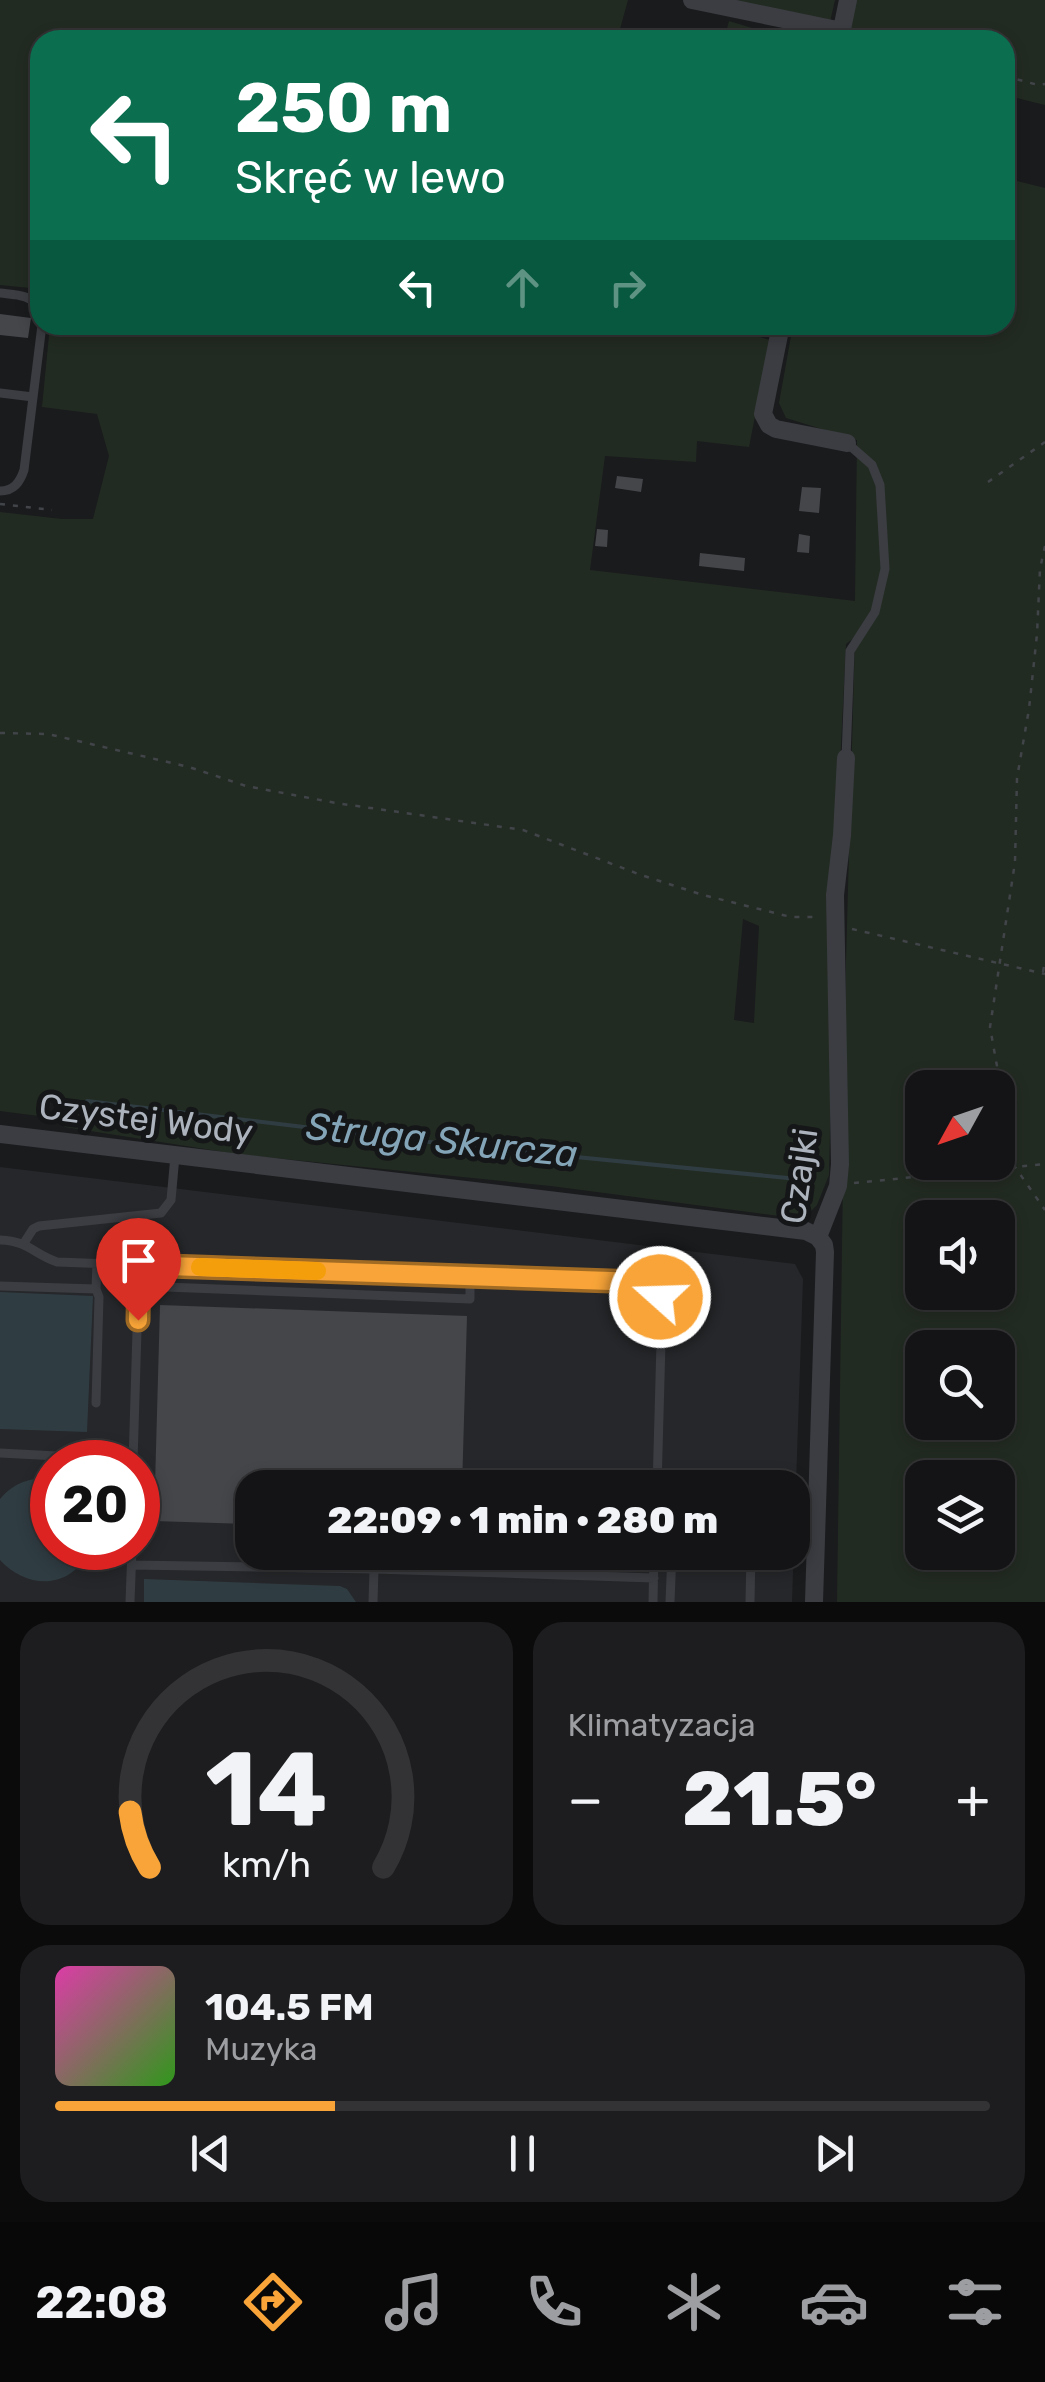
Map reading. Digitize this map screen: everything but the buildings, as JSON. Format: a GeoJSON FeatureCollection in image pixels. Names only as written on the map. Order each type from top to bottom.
{"type":"FeatureCollection","features":[{"type":"Feature","properties":{"kind":"street"},"geometry":{"type":"LineString","coordinates":[[692,0],[816,30]]}},
{"type":"Feature","properties":{"kind":"street"},"geometry":{"type":"LineString","coordinates":[[842,30],[848,0]]}},
{"type":"Feature","properties":{"kind":"street"},"geometry":{"type":"LineString","coordinates":[[779,335],[763,414],[769,425],[847,444]]}},
{"type":"Feature","properties":{"kind":"street","name":"Czajki"},"geometry":{"type":"LineString","coordinates":[[814,1602],[825,1252],[818,1237],[838,1186],[840,1081],[835,921],[846,758]]}},
{"type":"Feature","properties":{"kind":"street","name":"Czystej Wody"},"geometry":{"type":"LineString","coordinates":[[0,1134],[812,1232],[818,1237]]}},
{"type":"Feature","properties":{"kind":"lane"},"geometry":{"type":"LineString","coordinates":[[0,292],[30,299]]}},
{"type":"Feature","properties":{"kind":"lane"},"geometry":{"type":"LineString","coordinates":[[0,491],[12,488],[22,478],[41,335]]}},
{"type":"Feature","properties":{"kind":"lane"},"geometry":{"type":"LineString","coordinates":[[0,392],[33,396]]}},
{"type":"Feature","properties":{"kind":"lane"},"geometry":{"type":"LineString","coordinates":[[846,758],[850,651],[875,612],[885,570],[880,484],[872,465],[847,444]]}},
{"type":"Feature","properties":{"kind":"lane"},"geometry":{"type":"LineString","coordinates":[[24,1244],[32,1229],[39,1226],[161,1213],[171,1200],[176,1156]]}},
{"type":"Feature","properties":{"kind":"lane"},"geometry":{"type":"LineString","coordinates":[[0,1240],[24,1244],[57,1262],[640,1282],[656,1290],[662,1306],[657,1470]]}},
{"type":"Feature","properties":{"kind":"lane"},"geometry":{"type":"LineString","coordinates":[[96,1404],[100,1296],[96,1289],[97,1263]]}},
{"type":"Feature","properties":{"kind":"lane"},"geometry":{"type":"LineString","coordinates":[[133,1440],[139,1265]]}},
{"type":"Feature","properties":{"kind":"lane"},"geometry":{"type":"LineString","coordinates":[[261,1269],[261,1291]]}},
{"type":"Feature","properties":{"kind":"lane"},"geometry":{"type":"LineString","coordinates":[[366,1272],[366,1295]]}},
{"type":"Feature","properties":{"kind":"lane"},"geometry":{"type":"LineString","coordinates":[[139,1286],[470,1300],[470,1276]]}},
{"type":"Feature","properties":{"kind":"lane"},"geometry":{"type":"LineString","coordinates":[[0,1286],[96,1289]]}},
{"type":"Feature","properties":{"kind":"lane"},"geometry":{"type":"LineString","coordinates":[[0,1453],[30,1455]]}},
{"type":"Feature","properties":{"kind":"lane"},"geometry":{"type":"LineString","coordinates":[[160,1565],[235,1567]]}},
{"type":"Feature","properties":{"kind":"lane"},"geometry":{"type":"LineString","coordinates":[[130,1602],[132,1570]]}},
{"type":"Feature","properties":{"kind":"lane"},"geometry":{"type":"LineString","coordinates":[[373,1602],[374,1570]]}},
{"type":"Feature","properties":{"kind":"lane"},"geometry":{"type":"LineString","coordinates":[[405,1570],[654,1578]]}},
{"type":"Feature","properties":{"kind":"lane"},"geometry":{"type":"LineString","coordinates":[[653,1602],[654,1570]]}},
{"type":"Feature","properties":{"kind":"lane"},"geometry":{"type":"LineString","coordinates":[[670,1602],[671,1570]]}},
{"type":"Feature","properties":{"kind":"lane"},"geometry":{"type":"LineString","coordinates":[[750,1602],[751,1570]]}},
{"type":"Feature","properties":{"kind":"path"},"geometry":{"type":"LineString","coordinates":[[1015,79],[1045,84]]}},
{"type":"Feature","properties":{"kind":"path"},"geometry":{"type":"LineString","coordinates":[[988,482],[1045,442]]}},
{"type":"Feature","properties":{"kind":"path"},"geometry":{"type":"LineString","coordinates":[[0,504],[52,510]]}},
{"type":"Feature","properties":{"kind":"path"},"geometry":{"type":"LineString","coordinates":[[997,1070],[990,1027],[1015,862],[1017,778],[1029,708],[1045,546]]}},
{"type":"Feature","properties":{"kind":"path"},"geometry":{"type":"LineString","coordinates":[[1036,640],[1045,642]]}},
{"type":"Feature","properties":{"kind":"path"},"geometry":{"type":"LineString","coordinates":[[0,732],[48,734],[189,767],[246,786],[336,803],[524,830],[641,875],[791,917],[835,921],[1044,974],[1045,960]]}},
{"type":"Feature","properties":{"kind":"path"},"geometry":{"type":"LineString","coordinates":[[1015,1167],[1045,1164]]}},
{"type":"Feature","properties":{"kind":"path"},"geometry":{"type":"LineString","coordinates":[[1015,1168],[1045,1210]]}},
{"type":"Feature","properties":{"kind":"path"},"geometry":{"type":"LineString","coordinates":[[838,1186],[905,1177]]}},
{"type":"Feature","properties":{"kind":"shaded area"},"geometry":{"type":"Polygon","coordinates":[[[0,0],[628,0],[620,30],[30,30],[30,288],[0,285],[0,0]]]}},
{"type":"Feature","properties":{"kind":"shaded area"},"geometry":{"type":"Polygon","coordinates":[[[732,0],[835,0],[830,22],[732,0]]]}},
{"type":"Feature","properties":{"kind":"shaded area"},"geometry":{"type":"Polygon","coordinates":[[[856,0],[1045,0],[1045,105],[1015,98],[1015,30],[850,30],[856,0]]]}},
{"type":"Feature","properties":{"kind":"shaded area"},"geometry":{"type":"Polygon","coordinates":[[[729,21],[759,30],[727,30],[729,21]]]}},
{"type":"Feature","properties":{"kind":"shaded area"},"geometry":{"type":"Polygon","coordinates":[[[1015,180],[1045,188],[1045,1602],[837,1602],[855,637],[846,644],[836,847],[829,1175],[817,1205],[803,1219],[551,1186],[243,1155],[65,1127],[54,1119],[60,1098],[53,1095],[47,1117],[0,1111],[0,512],[93,519],[109,456],[97,414],[42,407],[49,335],[752,335],[770,340],[749,447],[697,441],[696,462],[605,456],[590,570],[855,601],[857,440],[786,418],[779,403],[791,335],[1015,335],[1015,180]],[[743,919],[734,1020],[754,1023],[759,926],[743,919]]]}},
{"type":"Feature","properties":{"kind":"shaded area"},"geometry":{"type":"Polygon","coordinates":[[[0,1167],[795,1264],[803,1279],[796,1470],[235,1470],[235,1570],[793,1570],[792,1602],[0,1602],[0,1167]]]}},
{"type":"Feature","properties":{"kind":"shaded area"},"geometry":{"type":"Polygon","coordinates":[[[0,1292],[93,1296],[87,1432],[0,1429],[0,1292]]]}},
{"type":"Feature","properties":{"kind":"shaded area"},"geometry":{"type":"Polygon","coordinates":[[[30,1480],[30,1570],[75,1570],[62,1578],[37,1581],[11,1570],[0,1560],[0,1499],[20,1483],[30,1480]]]}},
{"type":"Feature","properties":{"kind":"shaded area"},"geometry":{"type":"Polygon","coordinates":[[[144,1579],[340,1586],[356,1602],[144,1602],[144,1579]]]}},
{"type":"Feature","properties":{"kind":"waterway","name":"Struga Skurcza"},"geometry":{"type":"LineString","coordinates":[[87,1101],[446,1144],[798,1179]]}},
{"type":"Feature","properties":{"kind":"slow traffic"},"geometry":{"type":"LineString","coordinates":[[200,1267],[317,1271]]}},
{"type":"Feature","properties":{"kind":"route"},"geometry":{"type":"LineString","coordinates":[[138,1320],[139,1265],[640,1282],[649,1284],[660,1297]]}}]}
